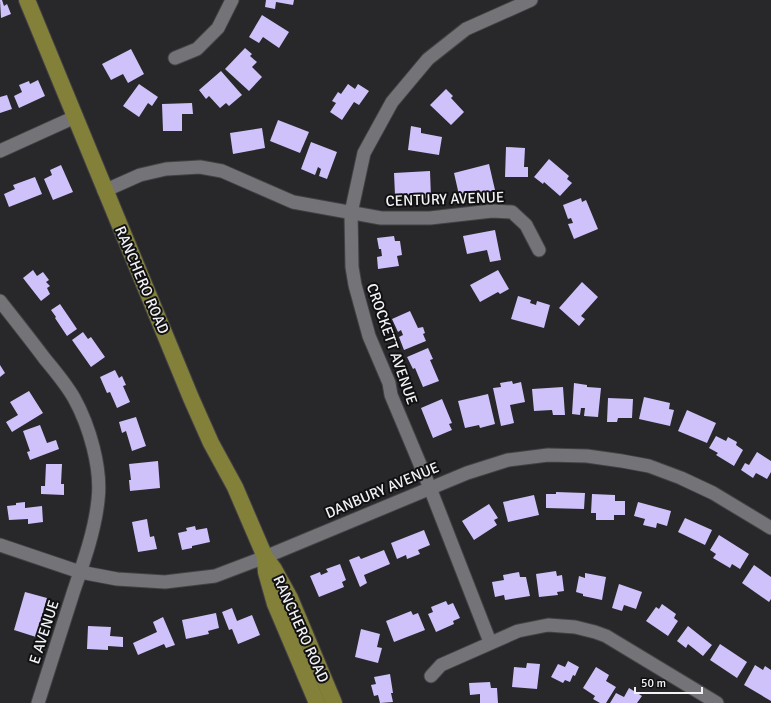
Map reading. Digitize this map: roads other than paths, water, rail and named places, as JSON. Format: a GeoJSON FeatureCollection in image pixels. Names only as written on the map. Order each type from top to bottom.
{"type":"FeatureCollection","features":[{"type":"Feature","properties":{"kind":"main road","name":"RANCHERO ROAD"},"geometry":{"type":"LineString","coordinates":[[27,0],[104,191],[191,398],[211,443],[235,487],[265,556],[290,598],[334,703]]}},
{"type":"Feature","properties":{"kind":"main road","name":"RANCHERO ROAD"},"geometry":{"type":"LineString","coordinates":[[265,556],[266,572],[275,604],[317,703]]}},
{"type":"Feature","properties":{"kind":"street"},"geometry":{"type":"LineString","coordinates":[[175,58],[197,49],[218,28],[232,0]]}},
{"type":"Feature","properties":{"kind":"street","name":"CROCKETT AVENUE"},"geometry":{"type":"LineString","coordinates":[[490,642],[430,488],[391,395],[389,383],[367,328],[355,285],[352,268],[351,213],[364,153],[392,102],[428,59],[466,29],[531,0]]}},
{"type":"Feature","properties":{"kind":"street"},"geometry":{"type":"LineString","coordinates":[[0,151],[74,117]]}},
{"type":"Feature","properties":{"kind":"street","name":"CENTURY AVENUE"},"geometry":{"type":"LineString","coordinates":[[104,191],[140,175],[166,169],[200,167],[222,171],[293,202],[381,218],[430,218],[492,211],[512,212],[526,225],[539,250]]}},
{"type":"Feature","properties":{"kind":"street","name":"E AVENUE"},"geometry":{"type":"LineString","coordinates":[[0,301],[73,396],[82,414],[95,453],[97,470],[98,498],[94,523],[38,703]]}},
{"type":"Feature","properties":{"kind":"street","name":"DANBURY AVENUE"},"geometry":{"type":"LineString","coordinates":[[0,545],[80,572],[117,579],[164,582],[215,576],[467,473],[508,460],[548,455],[587,456],[649,466],[681,478],[713,493],[771,528]]}},
{"type":"Feature","properties":{"kind":"street"},"geometry":{"type":"LineString","coordinates":[[431,676],[441,665],[490,642],[518,632],[548,625],[575,627],[606,636],[717,703]]}}]}
